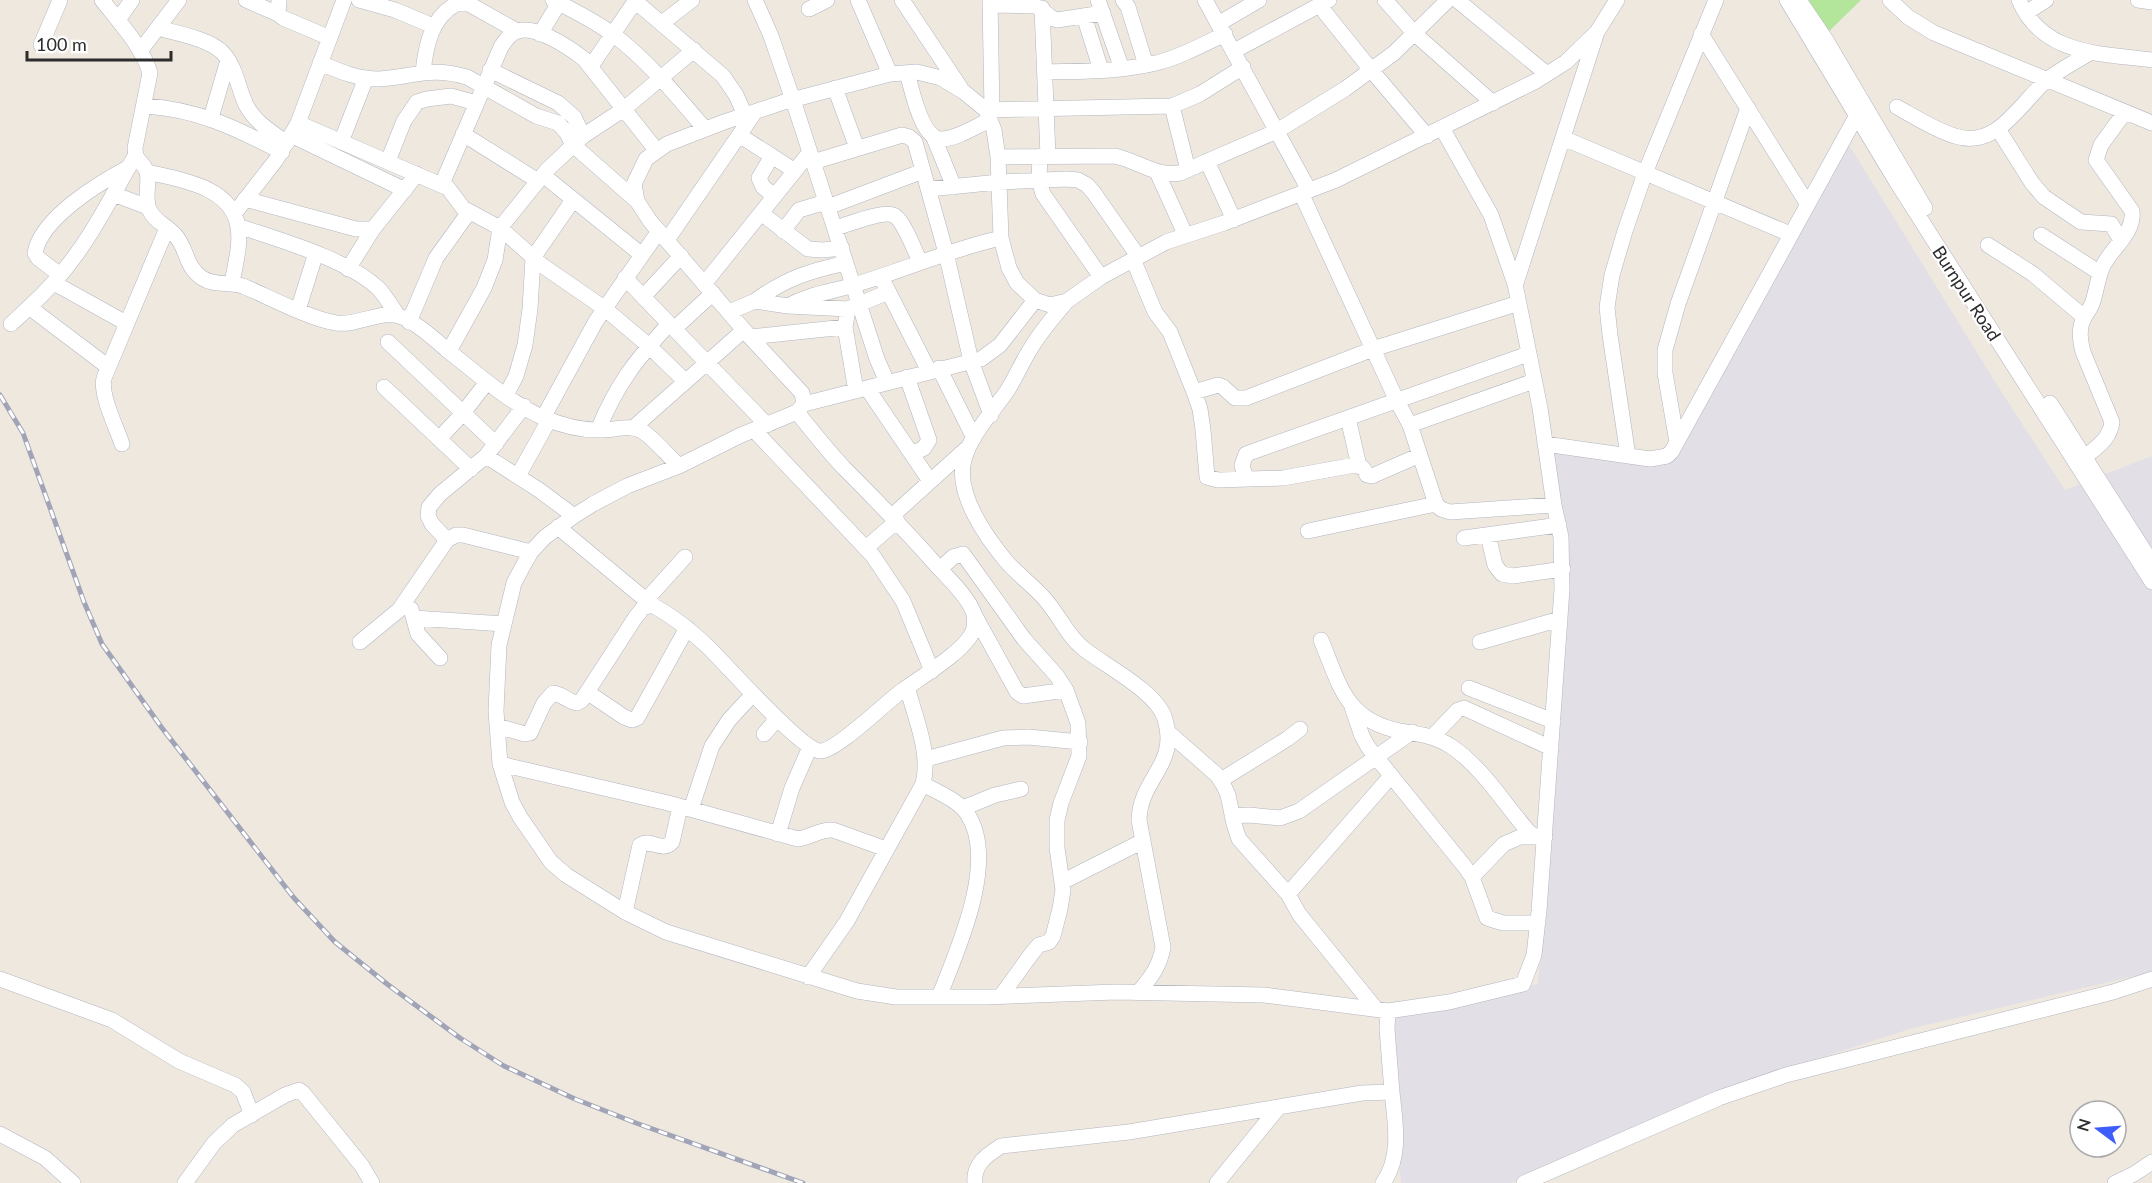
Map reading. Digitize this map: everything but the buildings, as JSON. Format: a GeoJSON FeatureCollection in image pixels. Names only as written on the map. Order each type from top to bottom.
{"type":"FeatureCollection","features":[{"type":"Feature","properties":{"kind":"street"},"geometry":{"type":"LineString","coordinates":[[41,45],[60,0]]}},
{"type":"Feature","properties":{"kind":"street"},"geometry":{"type":"LineString","coordinates":[[11,324],[57,279],[82,246],[132,161],[150,73],[140,51],[102,0]]}},
{"type":"Feature","properties":{"kind":"street"},"geometry":{"type":"LineString","coordinates":[[118,20],[132,0]]}},
{"type":"Feature","properties":{"kind":"street"},"geometry":{"type":"LineString","coordinates":[[140,51],[179,0]]}},
{"type":"Feature","properties":{"kind":"street"},"geometry":{"type":"LineString","coordinates":[[246,0],[278,7],[290,22],[330,38]]}},
{"type":"Feature","properties":{"kind":"street"},"geometry":{"type":"LineString","coordinates":[[232,283],[238,252],[236,220],[245,200],[289,138],[344,0]]}},
{"type":"Feature","properties":{"kind":"street"},"geometry":{"type":"LineString","coordinates":[[359,0],[395,10],[433,27]]}},
{"type":"Feature","properties":{"kind":"street"},"geometry":{"type":"LineString","coordinates":[[662,23],[692,0]]}},
{"type":"Feature","properties":{"kind":"street"},"geometry":{"type":"LineString","coordinates":[[755,0],[771,36],[794,100],[853,285],[853,306],[845,327],[861,389],[912,454],[930,481]]}},
{"type":"Feature","properties":{"kind":"street"},"geometry":{"type":"LineString","coordinates":[[809,9],[826,0]]}},
{"type":"Feature","properties":{"kind":"street"},"geometry":{"type":"LineString","coordinates":[[858,0],[890,74]]}},
{"type":"Feature","properties":{"kind":"street"},"geometry":{"type":"LineString","coordinates":[[902,0],[964,92]]}},
{"type":"Feature","properties":{"kind":"street"},"geometry":{"type":"LineString","coordinates":[[1123,0],[1128,7],[1146,65]]}},
{"type":"Feature","properties":{"kind":"street"},"geometry":{"type":"LineString","coordinates":[[1205,0],[1277,131],[1305,192],[1373,349],[1410,425],[1436,504],[1441,509],[1450,512],[1554,505]]}},
{"type":"Feature","properties":{"kind":"street"},"geometry":{"type":"LineString","coordinates":[[1045,72],[1122,69],[1175,57],[1221,29],[1259,0]]}},
{"type":"Feature","properties":{"kind":"street"},"geometry":{"type":"LineString","coordinates":[[1385,0],[1414,34],[1493,103]]}},
{"type":"Feature","properties":{"kind":"street"},"geometry":{"type":"LineString","coordinates":[[998,157],[1115,156],[1168,175],[1188,170],[1277,131],[1372,71],[1448,0]]}},
{"type":"Feature","properties":{"kind":"street"},"geometry":{"type":"LineString","coordinates":[[1457,0],[1547,75]]}},
{"type":"Feature","properties":{"kind":"street"},"geometry":{"type":"LineString","coordinates":[[866,548],[971,442],[1016,376],[1036,340],[1066,301],[1101,277],[1185,234],[1234,220],[1336,180],[1547,75],[1566,62],[1597,32],[1617,0]]}},
{"type":"Feature","properties":{"kind":"street"},"geometry":{"type":"LineString","coordinates":[[1628,456],[1607,307],[1612,275],[1645,173],[1716,0]]}},
{"type":"Feature","properties":{"kind":"street","name":"Burnpur Road"},"geometry":{"type":"LineString","coordinates":[[1787,0],[1896,181],[2152,582]]}},
{"type":"Feature","properties":{"kind":"street"},"geometry":{"type":"LineString","coordinates":[[1799,0],[1826,40],[1924,206],[2152,563]]}},
{"type":"Feature","properties":{"kind":"street"},"geometry":{"type":"LineString","coordinates":[[1890,0],[1908,17],[1934,33],[2152,123]]}},
{"type":"Feature","properties":{"kind":"street"},"geometry":{"type":"LineString","coordinates":[[2046,0],[2023,7],[2032,22],[2060,44],[2091,52],[2152,60]]}},
{"type":"Feature","properties":{"kind":"street"},"geometry":{"type":"LineString","coordinates":[[2138,0],[2152,2]]}},
{"type":"Feature","properties":{"kind":"street"},"geometry":{"type":"LineString","coordinates":[[591,66],[636,1],[723,76],[750,114]]}},
{"type":"Feature","properties":{"kind":"street"},"geometry":{"type":"LineString","coordinates":[[540,34],[556,2],[612,34],[662,78],[705,129]]}},
{"type":"Feature","properties":{"kind":"street"},"geometry":{"type":"LineString","coordinates":[[423,72],[426,48],[433,27],[452,6],[463,3],[517,31]]}},
{"type":"Feature","properties":{"kind":"street"},"geometry":{"type":"LineString","coordinates":[[1066,301],[1050,305],[1035,300],[1017,283],[1009,268],[1001,238],[998,157],[989,113],[990,3],[1042,8],[1051,19],[1057,20],[1084,16],[1100,6],[1122,69]]}},
{"type":"Feature","properties":{"kind":"street"},"geometry":{"type":"LineString","coordinates":[[1234,51],[1324,3],[1372,71],[1427,136]]}},
{"type":"Feature","properties":{"kind":"street"},"geometry":{"type":"LineString","coordinates":[[1042,8],[1046,108],[1044,156],[1039,180],[1054,211],[1101,277]]}},
{"type":"Feature","properties":{"kind":"street"},"geometry":{"type":"LineString","coordinates":[[1084,16],[1101,70]]}},
{"type":"Feature","properties":{"kind":"street"},"geometry":{"type":"LineString","coordinates":[[158,28],[209,43],[223,52],[253,115],[267,130],[405,190]]}},
{"type":"Feature","properties":{"kind":"street"},"geometry":{"type":"LineString","coordinates":[[442,184],[501,47],[509,36],[517,31],[526,30],[540,34],[568,47],[591,66],[657,151]]}},
{"type":"Feature","properties":{"kind":"street"},"geometry":{"type":"LineString","coordinates":[[1515,284],[1597,32]]}},
{"type":"Feature","properties":{"kind":"street"},"geometry":{"type":"LineString","coordinates":[[1701,34],[1807,203]]}},
{"type":"Feature","properties":{"kind":"street"},"geometry":{"type":"LineString","coordinates":[[449,351],[484,288],[495,260],[500,228],[541,178],[578,140],[624,110],[694,51]]}},
{"type":"Feature","properties":{"kind":"street"},"geometry":{"type":"LineString","coordinates":[[1897,107],[1955,136],[1971,138],[1998,129],[2012,118],[2048,80],[2091,52]]}},
{"type":"Feature","properties":{"kind":"street"},"geometry":{"type":"LineString","coordinates":[[211,118],[228,60]]}},
{"type":"Feature","properties":{"kind":"street"},"geometry":{"type":"LineString","coordinates":[[320,63],[346,74],[366,78],[380,79],[423,72],[467,77],[536,116],[558,123],[578,140],[637,201],[663,236],[802,393],[800,408],[843,466],[895,518],[960,591],[1017,692],[1023,696],[1066,690]]}},
{"type":"Feature","properties":{"kind":"street"},"geometry":{"type":"LineString","coordinates":[[934,138],[951,137],[989,113],[1046,108],[1172,106],[1200,94],[1243,67]]}},
{"type":"Feature","properties":{"kind":"street"},"geometry":{"type":"LineString","coordinates":[[490,70],[558,103],[574,117],[578,140]]}},
{"type":"Feature","properties":{"kind":"street"},"geometry":{"type":"LineString","coordinates":[[637,201],[634,184],[646,159],[667,144],[794,100],[890,74],[917,72],[941,78],[964,92],[989,113]]}},
{"type":"Feature","properties":{"kind":"street"},"geometry":{"type":"LineString","coordinates":[[907,73],[924,126],[934,138],[954,187]]}},
{"type":"Feature","properties":{"kind":"street"},"geometry":{"type":"LineString","coordinates":[[341,142],[366,78]]}},
{"type":"Feature","properties":{"kind":"street"},"geometry":{"type":"LineString","coordinates":[[835,88],[857,148]]}},
{"type":"Feature","properties":{"kind":"street"},"geometry":{"type":"LineString","coordinates":[[388,162],[404,121],[417,102],[451,96],[476,103]]}},
{"type":"Feature","properties":{"kind":"street"},"geometry":{"type":"LineString","coordinates":[[145,106],[174,109],[289,138],[341,142],[442,184],[469,212],[500,228],[533,258],[604,308],[649,346],[685,381]]}},
{"type":"Feature","properties":{"kind":"street"},"geometry":{"type":"LineString","coordinates":[[1172,106],[1188,170]]}},
{"type":"Feature","properties":{"kind":"street"},"geometry":{"type":"LineString","coordinates":[[1677,441],[1665,373],[1665,350],[1678,304],[1748,108]]}},
{"type":"Feature","properties":{"kind":"street"},"geometry":{"type":"LineString","coordinates":[[2085,457],[2107,438],[2112,422],[2083,352],[2080,328],[2092,305],[2104,263],[2131,225],[2132,211],[2096,160],[2101,145],[2125,112]]}},
{"type":"Feature","properties":{"kind":"street"},"geometry":{"type":"LineString","coordinates":[[518,476],[581,347],[604,308],[642,255],[663,236],[739,135],[750,114]]}},
{"type":"Feature","properties":{"kind":"street"},"geometry":{"type":"LineString","coordinates":[[1545,444],[1657,459],[1667,456],[1857,115]]}},
{"type":"Feature","properties":{"kind":"street"},"geometry":{"type":"LineString","coordinates":[[1035,300],[990,354],[800,408],[678,466],[627,486],[558,527],[531,552],[514,583],[499,645],[495,711],[500,764],[512,802],[551,862],[566,875],[625,912],[666,932],[856,991],[896,997],[1139,992],[1264,995],[1382,1010],[1449,1002],[1523,984],[1532,962],[1538,923],[1540,837],[1553,721],[1563,569],[1562,537],[1554,505],[1534,381],[1515,284],[1491,215],[1442,128]]}},
{"type":"Feature","properties":{"kind":"street"},"geometry":{"type":"LineString","coordinates":[[1998,129],[2031,183],[2044,197],[2081,222],[2111,224],[2121,240]]}},
{"type":"Feature","properties":{"kind":"street"},"geometry":{"type":"LineString","coordinates":[[463,134],[541,178],[573,200],[642,255]]}},
{"type":"Feature","properties":{"kind":"street"},"geometry":{"type":"LineString","coordinates":[[739,135],[795,171]]}},
{"type":"Feature","properties":{"kind":"street"},"geometry":{"type":"LineString","coordinates":[[598,430],[618,386],[631,366],[709,289],[761,213],[795,171],[812,157],[857,148],[902,135],[915,142],[946,253],[971,361],[991,415]]}},
{"type":"Feature","properties":{"kind":"street"},"geometry":{"type":"LineString","coordinates":[[1563,138],[1790,234]]}},
{"type":"Feature","properties":{"kind":"street"},"geometry":{"type":"LineString","coordinates":[[772,156],[759,178],[763,187],[775,196]]}},
{"type":"Feature","properties":{"kind":"street"},"geometry":{"type":"LineString","coordinates":[[132,161],[147,172],[193,182],[222,200],[236,220],[316,253],[348,269],[380,290],[404,319],[506,395],[546,419],[579,429],[633,428],[643,432],[678,466]]}},
{"type":"Feature","properties":{"kind":"street"},"geometry":{"type":"LineString","coordinates":[[126,323],[57,279],[35,254],[38,241],[77,199],[132,161]]}},
{"type":"Feature","properties":{"kind":"street"},"geometry":{"type":"LineString","coordinates":[[1206,161],[1234,220]]}},
{"type":"Feature","properties":{"kind":"street"},"geometry":{"type":"LineString","coordinates":[[783,231],[799,210],[827,204],[923,171]]}},
{"type":"Feature","properties":{"kind":"street"},"geometry":{"type":"LineString","coordinates":[[147,172],[148,207],[152,215],[175,235],[181,243],[187,260],[201,277],[216,283],[232,283],[319,318],[341,323],[360,322],[387,315],[404,319]]}},
{"type":"Feature","properties":{"kind":"street"},"geometry":{"type":"LineString","coordinates":[[1157,172],[1185,234]]}},
{"type":"Feature","properties":{"kind":"street"},"geometry":{"type":"LineString","coordinates":[[348,269],[373,229],[417,174]]}},
{"type":"Feature","properties":{"kind":"street"},"geometry":{"type":"LineString","coordinates":[[929,189],[999,182],[1066,179],[1078,180],[1087,185],[1103,204],[1136,258],[1155,312],[1170,332],[1200,409],[1207,477],[1218,480],[1297,476],[1359,465]]}},
{"type":"Feature","properties":{"kind":"street"},"geometry":{"type":"LineString","coordinates":[[113,194],[148,207]]}},
{"type":"Feature","properties":{"kind":"street"},"geometry":{"type":"LineString","coordinates":[[245,200],[356,229],[373,229]]}},
{"type":"Feature","properties":{"kind":"street"},"geometry":{"type":"LineString","coordinates":[[506,395],[516,376],[525,345],[533,258],[573,200]]}},
{"type":"Feature","properties":{"kind":"street"},"geometry":{"type":"LineString","coordinates":[[404,319],[436,258],[469,212]]}},
{"type":"Feature","properties":{"kind":"street"},"geometry":{"type":"LineString","coordinates":[[761,213],[808,249],[823,250],[844,256]]}},
{"type":"Feature","properties":{"kind":"street"},"geometry":{"type":"LineString","coordinates":[[835,228],[878,215],[888,213],[895,215],[920,262]]}},
{"type":"Feature","properties":{"kind":"street"},"geometry":{"type":"LineString","coordinates":[[122,444],[102,384],[107,366],[167,228]]}},
{"type":"Feature","properties":{"kind":"street"},"geometry":{"type":"LineString","coordinates":[[2041,235],[2100,273]]}},
{"type":"Feature","properties":{"kind":"street"},"geometry":{"type":"LineString","coordinates":[[788,306],[810,296],[853,285],[974,243],[1001,238]]}},
{"type":"Feature","properties":{"kind":"street"},"geometry":{"type":"LineString","coordinates":[[1988,245],[2033,274],[2084,317]]}},
{"type":"Feature","properties":{"kind":"street"},"geometry":{"type":"LineString","coordinates":[[298,310],[316,253]]}},
{"type":"Feature","properties":{"kind":"street"},"geometry":{"type":"LineString","coordinates":[[643,297],[681,256]]}},
{"type":"Feature","properties":{"kind":"street"},"geometry":{"type":"LineString","coordinates":[[729,312],[755,301],[793,277],[844,256]]}},
{"type":"Feature","properties":{"kind":"street"},"geometry":{"type":"LineString","coordinates":[[880,276],[934,369],[971,442],[963,462],[962,477],[965,494],[995,547],[1020,576],[1043,597],[1079,645],[1159,704],[1164,715],[1170,738],[1165,759],[1150,783],[1139,810],[1163,947],[1157,969],[1139,992]]}},
{"type":"Feature","properties":{"kind":"street"},"geometry":{"type":"LineString","coordinates":[[625,278],[706,362],[866,548],[903,601],[932,671]]}},
{"type":"Feature","properties":{"kind":"street"},"geometry":{"type":"LineString","coordinates":[[755,301],[788,306],[853,306],[888,292]]}},
{"type":"Feature","properties":{"kind":"street"},"geometry":{"type":"LineString","coordinates":[[1194,392],[1218,386],[1223,387],[1235,398],[1246,398],[1373,349],[1519,303]]}},
{"type":"Feature","properties":{"kind":"street"},"geometry":{"type":"LineString","coordinates":[[853,306],[887,382]]}},
{"type":"Feature","properties":{"kind":"street"},"geometry":{"type":"LineString","coordinates":[[29,307],[107,366]]}},
{"type":"Feature","properties":{"kind":"street"},"geometry":{"type":"LineString","coordinates":[[633,428],[706,362],[747,333],[845,327]]}},
{"type":"Feature","properties":{"kind":"street"},"geometry":{"type":"LineString","coordinates":[[387,342],[463,413],[491,450],[518,476],[574,516]]}},
{"type":"Feature","properties":{"kind":"street"},"geometry":{"type":"LineString","coordinates":[[1246,479],[1242,465],[1246,454],[1528,354]]}},
{"type":"Feature","properties":{"kind":"street"},"geometry":{"type":"LineString","coordinates":[[907,377],[929,440],[924,448],[912,454]]}},
{"type":"Feature","properties":{"kind":"street"},"geometry":{"type":"LineString","coordinates":[[1410,425],[1534,381]]}},
{"type":"Feature","properties":{"kind":"street"},"geometry":{"type":"LineString","coordinates":[[439,439],[488,382]]}},
{"type":"Feature","properties":{"kind":"street"},"geometry":{"type":"LineString","coordinates":[[384,387],[471,470]]}},
{"type":"Feature","properties":{"kind":"street"},"geometry":{"type":"LineString","coordinates":[[447,540],[432,524],[428,516],[429,507],[440,494],[471,470],[491,450],[524,406]]}},
{"type":"Feature","properties":{"kind":"street"},"geometry":{"type":"LineString","coordinates":[[1348,418],[1359,465],[1367,475],[1372,476],[1420,455]]}},
{"type":"Feature","properties":{"kind":"street"},"geometry":{"type":"LineString","coordinates":[[1308,531],[1436,504]]}},
{"type":"Feature","properties":{"kind":"street"},"geometry":{"type":"LineString","coordinates":[[1464,538],[1559,525]]}},
{"type":"Feature","properties":{"kind":"street"},"geometry":{"type":"LineString","coordinates":[[558,527],[650,603],[687,628],[777,719],[810,747],[820,751],[835,746],[966,642],[974,628],[974,614]]}},
{"type":"Feature","properties":{"kind":"street"},"geometry":{"type":"LineString","coordinates":[[360,642],[390,619],[447,540],[463,535],[531,552]]}},
{"type":"Feature","properties":{"kind":"street"},"geometry":{"type":"LineString","coordinates":[[1488,535],[1495,565],[1502,574],[1514,576],[1563,569]]}},
{"type":"Feature","properties":{"kind":"street"},"geometry":{"type":"LineString","coordinates":[[940,569],[953,557],[963,554],[1024,639],[1057,676],[1066,690],[1078,723],[1080,742],[1075,769],[1061,803],[1057,820],[1057,848],[1062,882],[1060,909],[1053,936],[1049,942],[1039,945],[1032,952],[1001,996]]}},
{"type":"Feature","properties":{"kind":"street"},"geometry":{"type":"LineString","coordinates":[[497,726],[525,734],[530,733],[548,696],[553,693],[560,694],[572,703],[577,703],[587,692],[634,618],[650,603],[684,557]]}},
{"type":"Feature","properties":{"kind":"street"},"geometry":{"type":"LineString","coordinates":[[406,598],[415,627],[422,640],[440,658]]}},
{"type":"Feature","properties":{"kind":"street"},"geometry":{"type":"LineString","coordinates":[[414,618],[504,624]]}},
{"type":"Feature","properties":{"kind":"street"},"geometry":{"type":"LineString","coordinates":[[1480,642],[1560,619]]}},
{"type":"Feature","properties":{"kind":"street"},"geometry":{"type":"LineString","coordinates":[[587,692],[624,717],[632,720],[637,718],[687,628]]}},
{"type":"Feature","properties":{"kind":"street"},"geometry":{"type":"LineString","coordinates":[[1321,640],[1362,736],[1376,757],[1472,877],[1487,918],[1503,923],[1538,923]]}},
{"type":"Feature","properties":{"kind":"street"},"geometry":{"type":"LineString","coordinates":[[808,977],[847,921],[926,773],[926,759],[907,687]]}},
{"type":"Feature","properties":{"kind":"street"},"geometry":{"type":"LineString","coordinates":[[1469,688],[1553,721]]}},
{"type":"Feature","properties":{"kind":"street"},"geometry":{"type":"LineString","coordinates":[[625,912],[640,845],[648,842],[663,847],[670,845],[712,746],[729,720],[753,694]]}},
{"type":"Feature","properties":{"kind":"street"},"geometry":{"type":"LineString","coordinates":[[1351,706],[1371,721],[1398,730],[1432,737],[1451,747],[1475,766],[1524,826],[1540,837]]}},
{"type":"Feature","properties":{"kind":"street"},"geometry":{"type":"LineString","coordinates":[[1432,737],[1458,710],[1464,708],[1551,748]]}},
{"type":"Feature","properties":{"kind":"street"},"geometry":{"type":"LineString","coordinates":[[764,734],[777,719]]}},
{"type":"Feature","properties":{"kind":"street"},"geometry":{"type":"LineString","coordinates":[[1221,780],[1300,729]]}},
{"type":"Feature","properties":{"kind":"street"},"geometry":{"type":"LineString","coordinates":[[1232,816],[1250,815],[1280,819],[1299,811],[1412,732]]}},
{"type":"Feature","properties":{"kind":"street"},"geometry":{"type":"LineString","coordinates":[[1169,733],[1221,780],[1228,795],[1239,838],[1288,894],[1299,914],[1382,1010],[1387,1029],[1395,1145],[1390,1169],[1383,1183]]}},
{"type":"Feature","properties":{"kind":"street"},"geometry":{"type":"LineString","coordinates":[[926,759],[1003,738],[1028,737],[1080,742]]}},
{"type":"Feature","properties":{"kind":"street"},"geometry":{"type":"LineString","coordinates":[[778,834],[792,788],[810,747]]}},
{"type":"Feature","properties":{"kind":"street"},"geometry":{"type":"LineString","coordinates":[[500,764],[685,808],[798,839],[813,836],[825,829],[886,849]]}},
{"type":"Feature","properties":{"kind":"street"},"geometry":{"type":"LineString","coordinates":[[1288,894],[1391,776]]}},
{"type":"Feature","properties":{"kind":"street"},"geometry":{"type":"LineString","coordinates":[[922,784],[963,808],[976,832],[978,858],[973,902],[939,997]]}},
{"type":"Feature","properties":{"kind":"street"},"geometry":{"type":"LineString","coordinates":[[963,808],[995,795],[1021,789]]}},
{"type":"Feature","properties":{"kind":"street"},"geometry":{"type":"LineString","coordinates":[[1472,877],[1504,844],[1520,837],[1540,837]]}},
{"type":"Feature","properties":{"kind":"street"},"geometry":{"type":"LineString","coordinates":[[1062,882],[1143,841]]}},
{"type":"Feature","properties":{"kind":"street"},"geometry":{"type":"LineString","coordinates":[[0,979],[112,1020],[179,1061],[235,1085],[243,1092],[252,1115]]}},
{"type":"Feature","properties":{"kind":"street"},"geometry":{"type":"LineString","coordinates":[[1524,1183],[1719,1098],[1786,1075],[2113,992],[2152,979]]}},
{"type":"Feature","properties":{"kind":"street"},"geometry":{"type":"LineString","coordinates":[[185,1183],[226,1130],[292,1091],[298,1090],[303,1093],[355,1158],[372,1183]]}},
{"type":"Feature","properties":{"kind":"street"},"geometry":{"type":"LineString","coordinates":[[975,1183],[974,1177],[979,1163],[1001,1146],[1129,1132],[1362,1093],[1392,1092]]}},
{"type":"Feature","properties":{"kind":"street"},"geometry":{"type":"LineString","coordinates":[[1217,1183],[1278,1108]]}},
{"type":"Feature","properties":{"kind":"street"},"geometry":{"type":"LineString","coordinates":[[0,1134],[45,1158],[73,1183]]}},
{"type":"Feature","properties":{"kind":"street"},"geometry":{"type":"LineString","coordinates":[[2115,1183],[2137,1179],[2152,1162]]}},
{"type":"Feature","properties":{"kind":"shaded area"},"geometry":{"type":"Polygon","coordinates":[[[1841,132],[1997,385],[2065,490],[2152,456],[2152,972],[1913,1028],[1792,1067],[1540,1173],[1510,1183],[1401,1183],[1388,1017],[1538,984],[1568,549],[1541,439],[1664,458],[1841,132]]]}},
{"type":"Feature","properties":{"kind":"green space"},"geometry":{"type":"Polygon","coordinates":[[[1796,0],[1861,0],[1821,39],[1796,0]]]}},
{"type":"Feature","properties":{"kind":"railway"},"geometry":{"type":"LineString","coordinates":[[0,395],[23,433],[84,602],[102,644],[162,728],[294,898],[335,942],[460,1038],[504,1066],[575,1099],[636,1123],[803,1183]]}}]}
